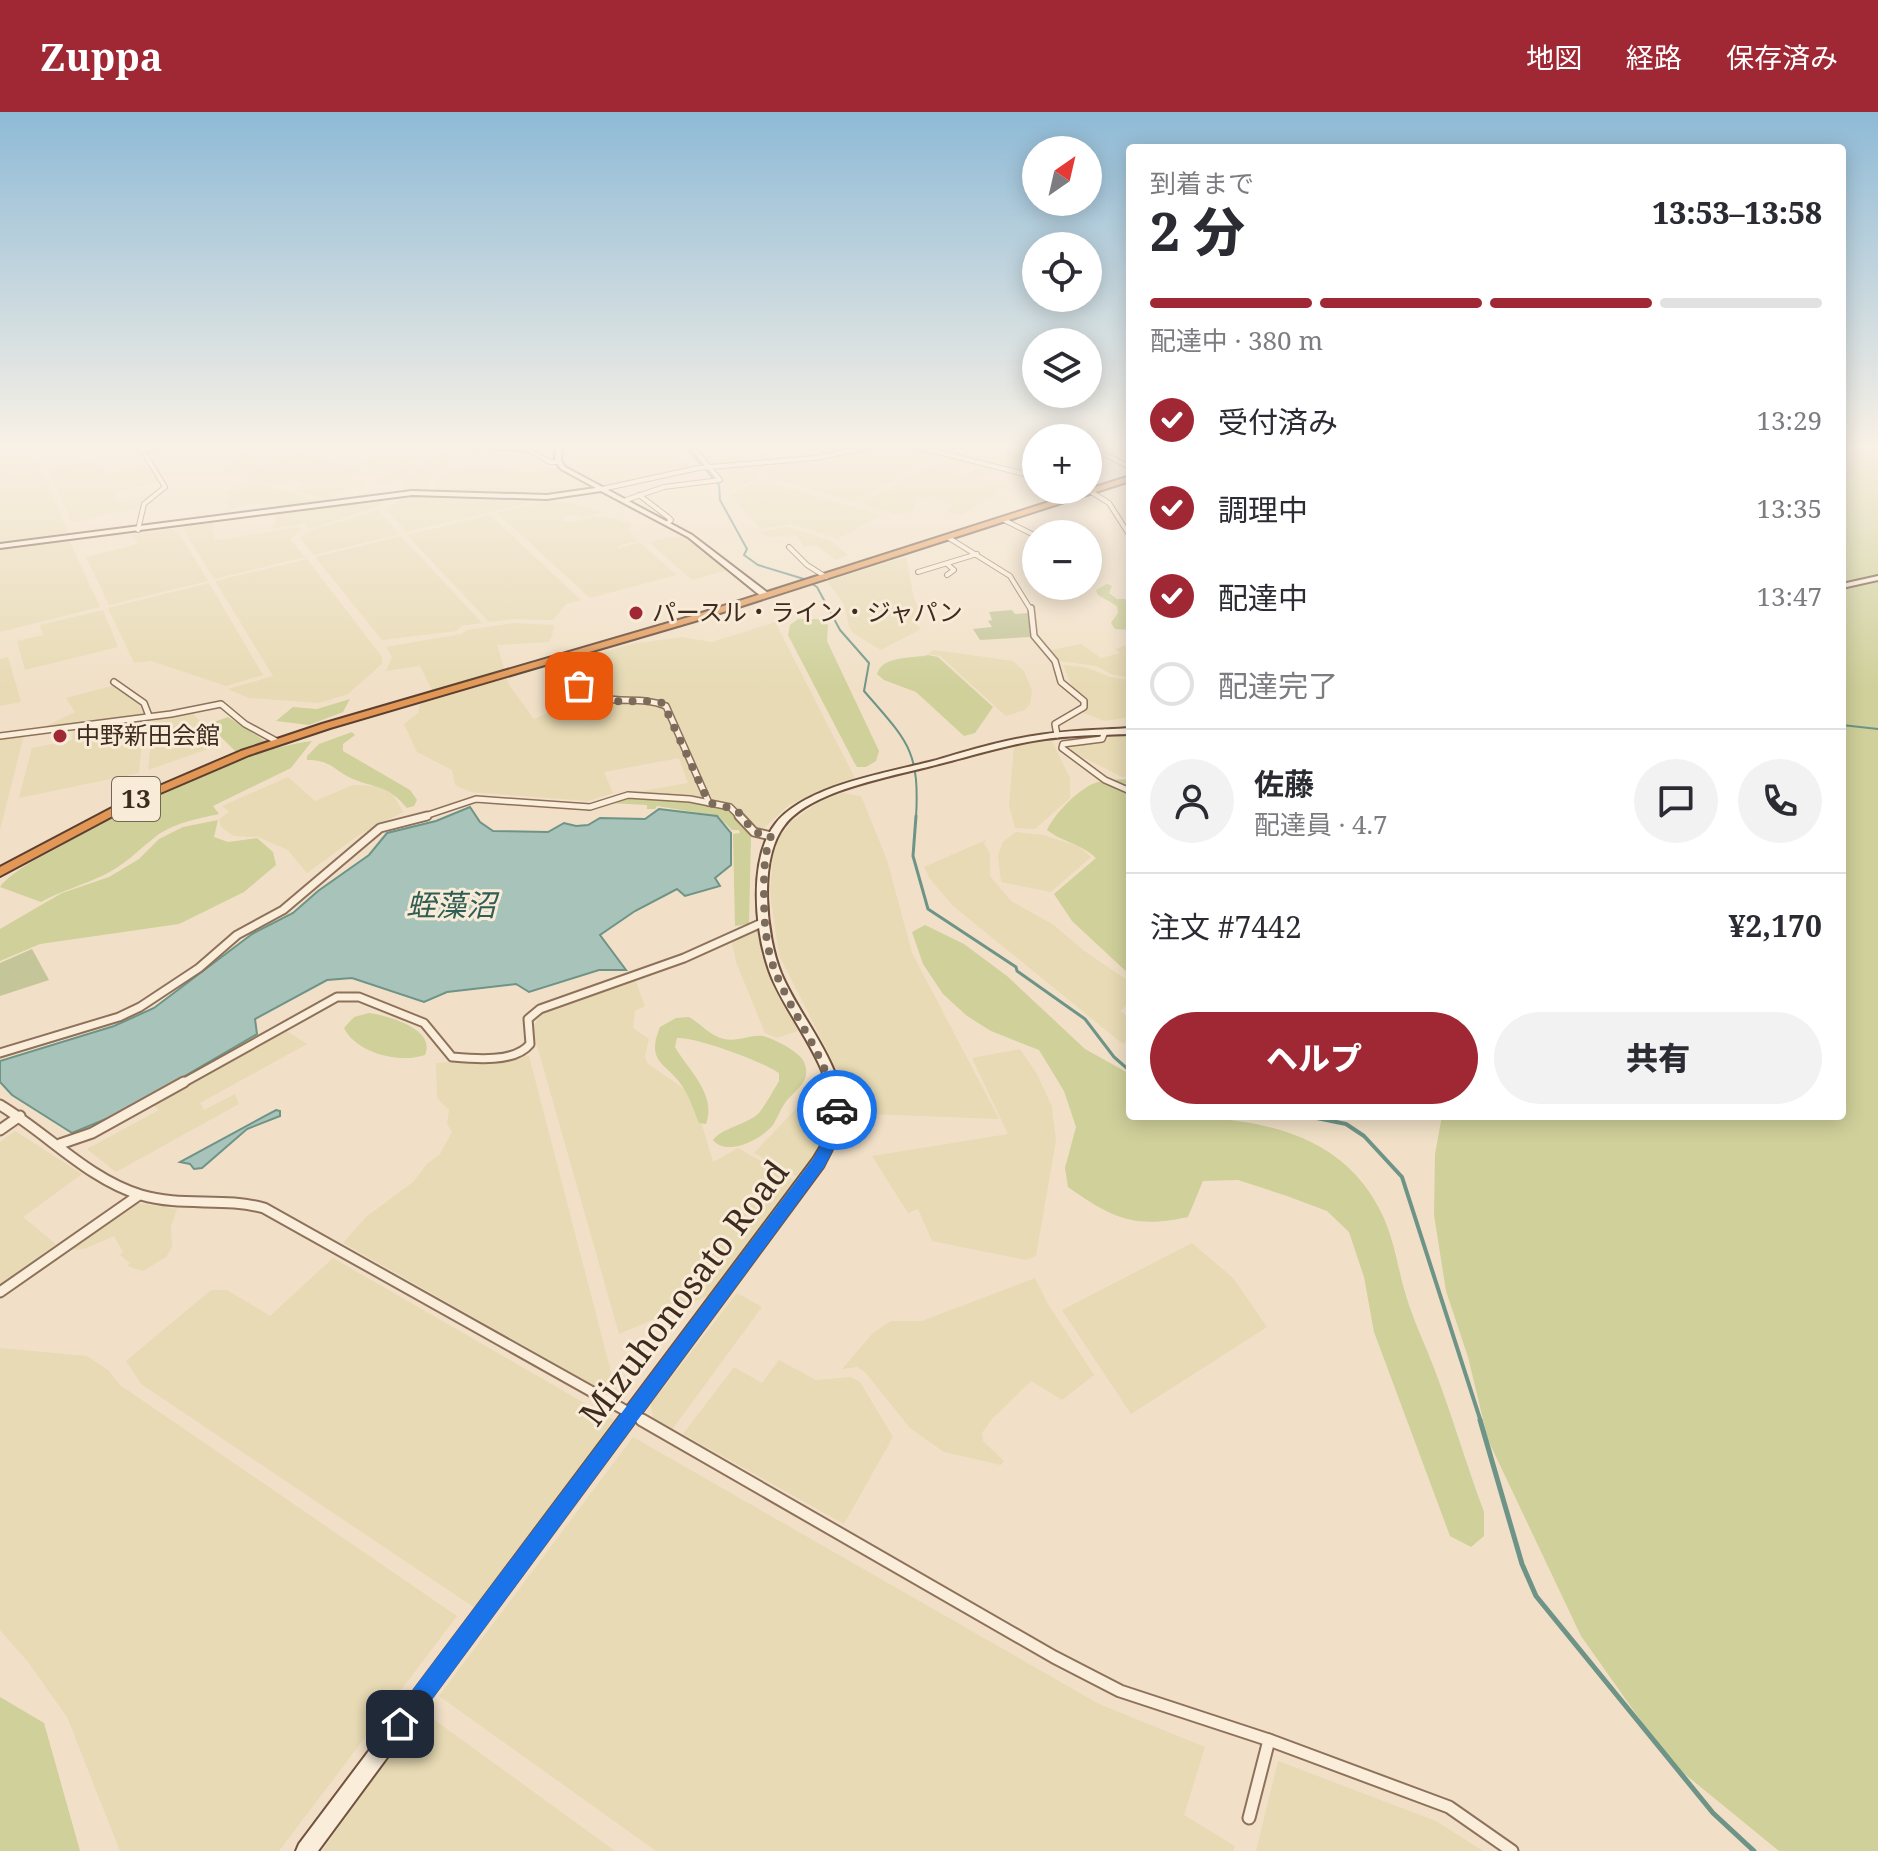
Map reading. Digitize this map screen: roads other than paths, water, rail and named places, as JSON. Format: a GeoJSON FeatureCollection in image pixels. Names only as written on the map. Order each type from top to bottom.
{"type":"FeatureCollection","features":[{"type":"Feature","properties":{"kind":"highway","name":"13"},"geometry":{"type":"LineString","coordinates":[[0,872],[155,790],[278,742],[572,655],[982,527]]}},
{"type":"Feature","properties":{"kind":"street"},"geometry":{"type":"LineString","coordinates":[[0,546],[159,527]]}},
{"type":"Feature","properties":{"kind":"street"},"geometry":{"type":"LineString","coordinates":[[675,527],[765,595]]}},
{"type":"Feature","properties":{"kind":"street"},"geometry":{"type":"LineString","coordinates":[[949,538],[1010,576],[1031,607],[1034,636],[1055,661],[1061,682],[1084,701],[1084,707],[1055,724],[1057,735]]}},
{"type":"Feature","properties":{"kind":"street"},"geometry":{"type":"LineString","coordinates":[[789,547],[822,578]]}},
{"type":"Feature","properties":{"kind":"street"},"geometry":{"type":"LineString","coordinates":[[918,572],[977,554]]}},
{"type":"Feature","properties":{"kind":"street"},"geometry":{"type":"LineString","coordinates":[[947,564],[955,571],[947,575]]}},
{"type":"Feature","properties":{"kind":"street"},"geometry":{"type":"LineString","coordinates":[[1846,585],[1878,578]]}},
{"type":"Feature","properties":{"kind":"street"},"geometry":{"type":"LineString","coordinates":[[572,655],[576,659],[579,686],[590,695],[611,702],[657,702],[666,706],[709,803]]}},
{"type":"Feature","properties":{"kind":"street"},"geometry":{"type":"LineString","coordinates":[[114,682],[144,703],[149,716]]}},
{"type":"Feature","properties":{"kind":"street"},"geometry":{"type":"LineString","coordinates":[[0,736],[223,704],[245,724],[278,742]]}},
{"type":"Feature","properties":{"kind":"street"},"geometry":{"type":"LineString","coordinates":[[0,1053],[119,1017],[140,1007],[199,968],[237,935],[283,910],[319,877],[388,826],[445,812],[483,798],[590,807],[628,795],[709,803],[736,809],[754,832],[771,836],[780,823],[810,801],[873,779],[1057,735],[1126,731]]}},
{"type":"Feature","properties":{"kind":"street"},"geometry":{"type":"LineString","coordinates":[[1105,732],[1102,739],[1069,742],[1062,748],[1105,780],[1126,789]]}},
{"type":"Feature","properties":{"kind":"street","name":"Mizuhonosato Road"},"geometry":{"type":"LineString","coordinates":[[306,1851],[818,1163],[832,1137],[837,1113],[833,1088],[776,974],[764,922],[765,851],[771,836]]}},
{"type":"Feature","properties":{"kind":"street"},"geometry":{"type":"LineString","coordinates":[[60,1144],[92,1133],[337,997],[359,997],[424,1023],[452,1057],[514,1055],[523,1052],[531,1043],[528,1019],[540,1009],[684,958],[764,922]]}},
{"type":"Feature","properties":{"kind":"street"},"geometry":{"type":"LineString","coordinates":[[0,1105],[102,1176],[139,1195],[159,1200],[226,1200],[261,1206],[747,1478],[1054,1657],[1120,1691],[1269,1740],[1449,1807],[1512,1851]]}},
{"type":"Feature","properties":{"kind":"street"},"geometry":{"type":"LineString","coordinates":[[0,1130],[20,1116]]}},
{"type":"Feature","properties":{"kind":"street"},"geometry":{"type":"LineString","coordinates":[[0,1292],[139,1195]]}},
{"type":"Feature","properties":{"kind":"street"},"geometry":{"type":"LineString","coordinates":[[1249,1818],[1269,1740]]}},
{"type":"Feature","properties":{"kind":"water","name":"蛭藻沼"},"geometry":{"type":"Polygon","coordinates":[[[470,807],[480,822],[493,831],[548,832],[564,823],[588,825],[600,818],[645,819],[659,809],[717,816],[731,833],[731,865],[715,878],[720,886],[685,896],[677,889],[635,911],[600,935],[626,970],[599,970],[529,992],[516,984],[447,992],[424,1002],[352,978],[327,980],[255,1019],[257,1034],[123,1112],[72,1133],[12,1095],[0,1082],[0,1061],[114,1026],[154,1008],[252,934],[293,913],[369,855],[387,833],[436,821],[470,807]]]}},
{"type":"Feature","properties":{"kind":"water"},"geometry":{"type":"Polygon","coordinates":[[[276,1110],[280,1111],[280,1116],[247,1129],[202,1168],[194,1169],[190,1164],[180,1162],[276,1110]]]}},
{"type":"Feature","properties":{"kind":"waterway"},"geometry":{"type":"LineString","coordinates":[[735,527],[747,549],[744,555],[758,565],[804,579],[817,587],[840,630],[869,663],[864,691],[891,722],[908,747],[913,761],[916,818]]}},
{"type":"Feature","properties":{"kind":"waterway"},"geometry":{"type":"LineString","coordinates":[[1846,725],[1878,729]]}},
{"type":"Feature","properties":{"kind":"waterway"},"geometry":{"type":"LineString","coordinates":[[916,816],[913,856],[928,909],[1016,967],[1017,971],[1085,1019],[1126,1068]]}},
{"type":"Feature","properties":{"kind":"waterway"},"geometry":{"type":"LineString","coordinates":[[1326,1120],[1346,1124],[1364,1136],[1402,1177],[1481,1422]]}},
{"type":"Feature","properties":{"kind":"waterway"},"geometry":{"type":"LineString","coordinates":[[1480,1420],[1522,1564],[1536,1596],[1713,1813],[1754,1851]]}},
{"type":"Feature","properties":{"kind":"place","name":"パースル・ライン・ジャパン"},"geometry":{"type":"Point","coordinates":[636,613]}},
{"type":"Feature","properties":{"kind":"place","name":"中野新田会館"},"geometry":{"type":"Point","coordinates":[60,736]}}]}
